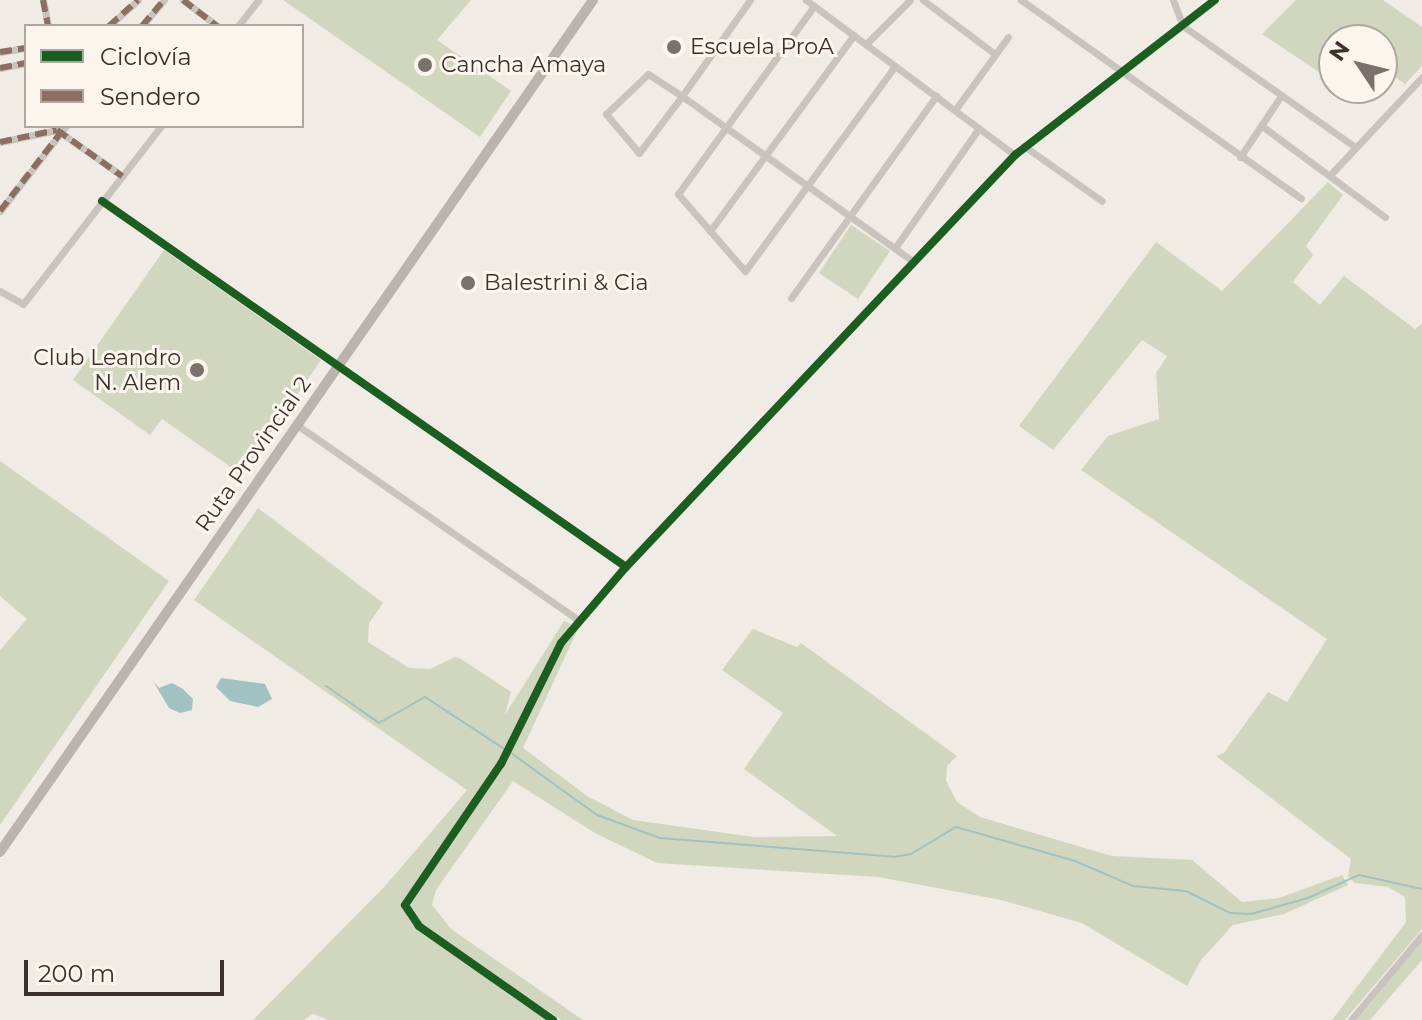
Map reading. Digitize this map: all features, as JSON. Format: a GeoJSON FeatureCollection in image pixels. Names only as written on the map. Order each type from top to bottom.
{"type":"FeatureCollection","features":[{"type":"Feature","properties":{"kind":"main road","name":"Ruta Provincial 2"},"geometry":{"type":"LineString","coordinates":[[0,852],[593,0]]}},
{"type":"Feature","properties":{"kind":"street"},"geometry":{"type":"LineString","coordinates":[[43,0],[48,24]]}},
{"type":"Feature","properties":{"kind":"street"},"geometry":{"type":"LineString","coordinates":[[111,24],[138,0]]}},
{"type":"Feature","properties":{"kind":"street"},"geometry":{"type":"LineString","coordinates":[[144,24],[164,0]]}},
{"type":"Feature","properties":{"kind":"street"},"geometry":{"type":"LineString","coordinates":[[183,0],[214,24]]}},
{"type":"Feature","properties":{"kind":"street"},"geometry":{"type":"LineString","coordinates":[[240,24],[258,0]]}},
{"type":"Feature","properties":{"kind":"street"},"geometry":{"type":"LineString","coordinates":[[750,0],[682,96],[639,153],[606,114],[648,74],[682,96],[914,262]]}},
{"type":"Feature","properties":{"kind":"street"},"geometry":{"type":"LineString","coordinates":[[806,0],[1015,155]]}},
{"type":"Feature","properties":{"kind":"street"},"geometry":{"type":"LineString","coordinates":[[866,44],[910,0]]}},
{"type":"Feature","properties":{"kind":"street"},"geometry":{"type":"LineString","coordinates":[[923,0],[995,54]]}},
{"type":"Feature","properties":{"kind":"street"},"geometry":{"type":"LineString","coordinates":[[1021,0],[1301,198]]}},
{"type":"Feature","properties":{"kind":"street"},"geometry":{"type":"LineString","coordinates":[[1173,0],[1183,26],[1355,147]]}},
{"type":"Feature","properties":{"kind":"street"},"geometry":{"type":"LineString","coordinates":[[553,1020],[419,926],[405,905],[501,764],[556,652],[579,620],[626,567],[1024,146],[1123,74],[1215,0]]}},
{"type":"Feature","properties":{"kind":"street"},"geometry":{"type":"LineString","coordinates":[[814,6],[678,194],[745,271],[895,66]]}},
{"type":"Feature","properties":{"kind":"street"},"geometry":{"type":"LineString","coordinates":[[710,231],[854,35]]}},
{"type":"Feature","properties":{"kind":"street"},"geometry":{"type":"LineString","coordinates":[[955,110],[1008,37]]}},
{"type":"Feature","properties":{"kind":"street"},"geometry":{"type":"LineString","coordinates":[[0,52],[24,48]]}},
{"type":"Feature","properties":{"kind":"street"},"geometry":{"type":"LineString","coordinates":[[0,68],[24,63]]}},
{"type":"Feature","properties":{"kind":"street"},"geometry":{"type":"LineString","coordinates":[[1331,174],[1422,77]]}},
{"type":"Feature","properties":{"kind":"street"},"geometry":{"type":"LineString","coordinates":[[791,298],[936,96]]}},
{"type":"Feature","properties":{"kind":"street"},"geometry":{"type":"LineString","coordinates":[[1240,157],[1281,96]]}},
{"type":"Feature","properties":{"kind":"street"},"geometry":{"type":"LineString","coordinates":[[1262,126],[1331,174],[1385,217]]}},
{"type":"Feature","properties":{"kind":"street"},"geometry":{"type":"LineString","coordinates":[[0,291],[21,305],[159,128]]}},
{"type":"Feature","properties":{"kind":"street"},"geometry":{"type":"LineString","coordinates":[[895,248],[979,128]]}},
{"type":"Feature","properties":{"kind":"street"},"geometry":{"type":"LineString","coordinates":[[64,129],[122,176]]}},
{"type":"Feature","properties":{"kind":"street"},"geometry":{"type":"LineString","coordinates":[[0,142],[64,129]]}},
{"type":"Feature","properties":{"kind":"street"},"geometry":{"type":"LineString","coordinates":[[2,206],[64,129]]}},
{"type":"Feature","properties":{"kind":"street"},"geometry":{"type":"LineString","coordinates":[[1024,146],[1102,201]]}},
{"type":"Feature","properties":{"kind":"street"},"geometry":{"type":"LineString","coordinates":[[102,201],[340,363],[626,567]]}},
{"type":"Feature","properties":{"kind":"street"},"geometry":{"type":"LineString","coordinates":[[297,425],[579,620]]}},
{"type":"Feature","properties":{"kind":"street"},"geometry":{"type":"LineString","coordinates":[[1351,1020],[1422,935]]}},
{"type":"Feature","properties":{"kind":"green space","name":"Cancha Amaya"},"geometry":{"type":"Polygon","coordinates":[[[283,0],[471,0],[437,40],[511,91],[480,137],[283,0]]]}},
{"type":"Feature","properties":{"kind":"green space"},"geometry":{"type":"Polygon","coordinates":[[[1296,0],[1383,0],[1422,27],[1422,66],[1405,84],[1398,79],[1398,24],[1318,24],[1318,71],[1262,34],[1296,0]]]}},
{"type":"Feature","properties":{"kind":"green space"},"geometry":{"type":"Polygon","coordinates":[[[1328,182],[1343,195],[1306,246],[1313,255],[1293,282],[1320,305],[1344,276],[1415,329],[1422,324],[1422,929],[1345,1020],[1332,1020],[1406,922],[1405,897],[1388,887],[1355,883],[1348,876],[1351,859],[1216,756],[1224,753],[1268,692],[1287,702],[1327,639],[1081,470],[1108,436],[1159,419],[1156,373],[1167,356],[1142,340],[1053,450],[1019,426],[1156,242],[1222,291],[1328,182]]]}},
{"type":"Feature","properties":{"kind":"green space"},"geometry":{"type":"Polygon","coordinates":[[[851,225],[890,251],[858,299],[819,273],[851,225]]]}},
{"type":"Feature","properties":{"kind":"green space","name":"Club Leandro N. Alem"},"geometry":{"type":"Polygon","coordinates":[[[164,250],[321,360],[242,475],[162,419],[150,435],[73,380],[164,250]]]}},
{"type":"Feature","properties":{"kind":"green space"},"geometry":{"type":"Polygon","coordinates":[[[0,461],[169,581],[0,825],[0,650],[27,619],[0,596],[0,461]]]}},
{"type":"Feature","properties":{"kind":"green space"},"geometry":{"type":"Polygon","coordinates":[[[258,508],[383,603],[369,623],[368,642],[409,668],[430,669],[455,657],[461,659],[511,692],[505,715],[564,621],[571,624],[504,753],[402,903],[413,924],[548,1020],[328,1020],[313,1014],[304,1020],[253,1020],[387,884],[467,790],[194,600],[258,508]]]}},
{"type":"Feature","properties":{"kind":"green space"},"geometry":{"type":"Polygon","coordinates":[[[582,620],[523,748],[587,796],[633,820],[754,837],[837,836],[744,769],[783,713],[722,670],[753,629],[797,647],[801,643],[957,756],[947,766],[946,781],[957,802],[980,817],[1112,856],[1192,860],[1242,902],[1279,898],[1342,875],[1348,885],[1284,914],[1233,925],[1201,960],[1187,986],[1082,923],[1001,900],[878,877],[657,863],[595,833],[513,781],[436,890],[432,905],[451,929],[583,1020],[561,1020],[420,923],[409,906],[417,886],[511,753],[558,653],[582,620]]]}},
{"type":"Feature","properties":{"kind":"green space"},"geometry":{"type":"Polygon","coordinates":[[[1422,941],[1422,960],[1370,1020],[1357,1020],[1422,941]]]}},
{"type":"Feature","properties":{"kind":"water"},"geometry":{"type":"Polygon","coordinates":[[[221,678],[265,684],[272,699],[258,707],[230,701],[216,687],[221,678]]]}},
{"type":"Feature","properties":{"kind":"water"},"geometry":{"type":"Polygon","coordinates":[[[153,681],[159,688],[172,683],[183,689],[193,699],[192,710],[180,713],[169,708],[153,681]]]}},
{"type":"Feature","properties":{"kind":"waterway"},"geometry":{"type":"LineString","coordinates":[[326,686],[379,723],[425,697],[506,750]]}},
{"type":"Feature","properties":{"kind":"waterway"},"geometry":{"type":"LineString","coordinates":[[511,753],[597,815],[660,838],[894,857],[911,854],[956,827],[1075,861],[1133,886],[1186,891],[1230,913],[1251,914],[1308,898],[1359,875],[1422,889]]}},
{"type":"Feature","properties":{"kind":"marked path"},"geometry":{"type":"LineString","coordinates":[[43,0],[48,24]]}},
{"type":"Feature","properties":{"kind":"marked path"},"geometry":{"type":"LineString","coordinates":[[111,24],[138,0]]}},
{"type":"Feature","properties":{"kind":"marked path"},"geometry":{"type":"LineString","coordinates":[[144,24],[164,0]]}},
{"type":"Feature","properties":{"kind":"marked path"},"geometry":{"type":"LineString","coordinates":[[183,0],[214,24]]}},
{"type":"Feature","properties":{"kind":"marked path"},"geometry":{"type":"LineString","coordinates":[[0,52],[24,48]]}},
{"type":"Feature","properties":{"kind":"marked path"},"geometry":{"type":"LineString","coordinates":[[0,68],[24,63]]}},
{"type":"Feature","properties":{"kind":"marked path"},"geometry":{"type":"LineString","coordinates":[[0,211],[64,128]]}},
{"type":"Feature","properties":{"kind":"marked path"},"geometry":{"type":"LineString","coordinates":[[0,142],[57,130],[122,176]]}},
{"type":"Feature","properties":{"kind":"cycle path"},"geometry":{"type":"LineString","coordinates":[[553,1020],[419,926],[405,905],[501,764],[561,643],[626,567],[1015,155],[1215,0]]}},
{"type":"Feature","properties":{"kind":"cycle path"},"geometry":{"type":"LineString","coordinates":[[102,201],[626,567]]}},
{"type":"Feature","properties":{"kind":"place","name":"Escuela ProA"},"geometry":{"type":"Point","coordinates":[674,47]}},
{"type":"Feature","properties":{"kind":"place","name":"Cancha Amaya"},"geometry":{"type":"Point","coordinates":[425,65]}},
{"type":"Feature","properties":{"kind":"place","name":"Balestrini & Cia"},"geometry":{"type":"Point","coordinates":[468,283]}},
{"type":"Feature","properties":{"kind":"place","name":"Club Leandro N. Alem"},"geometry":{"type":"Point","coordinates":[197,370]}}]}
